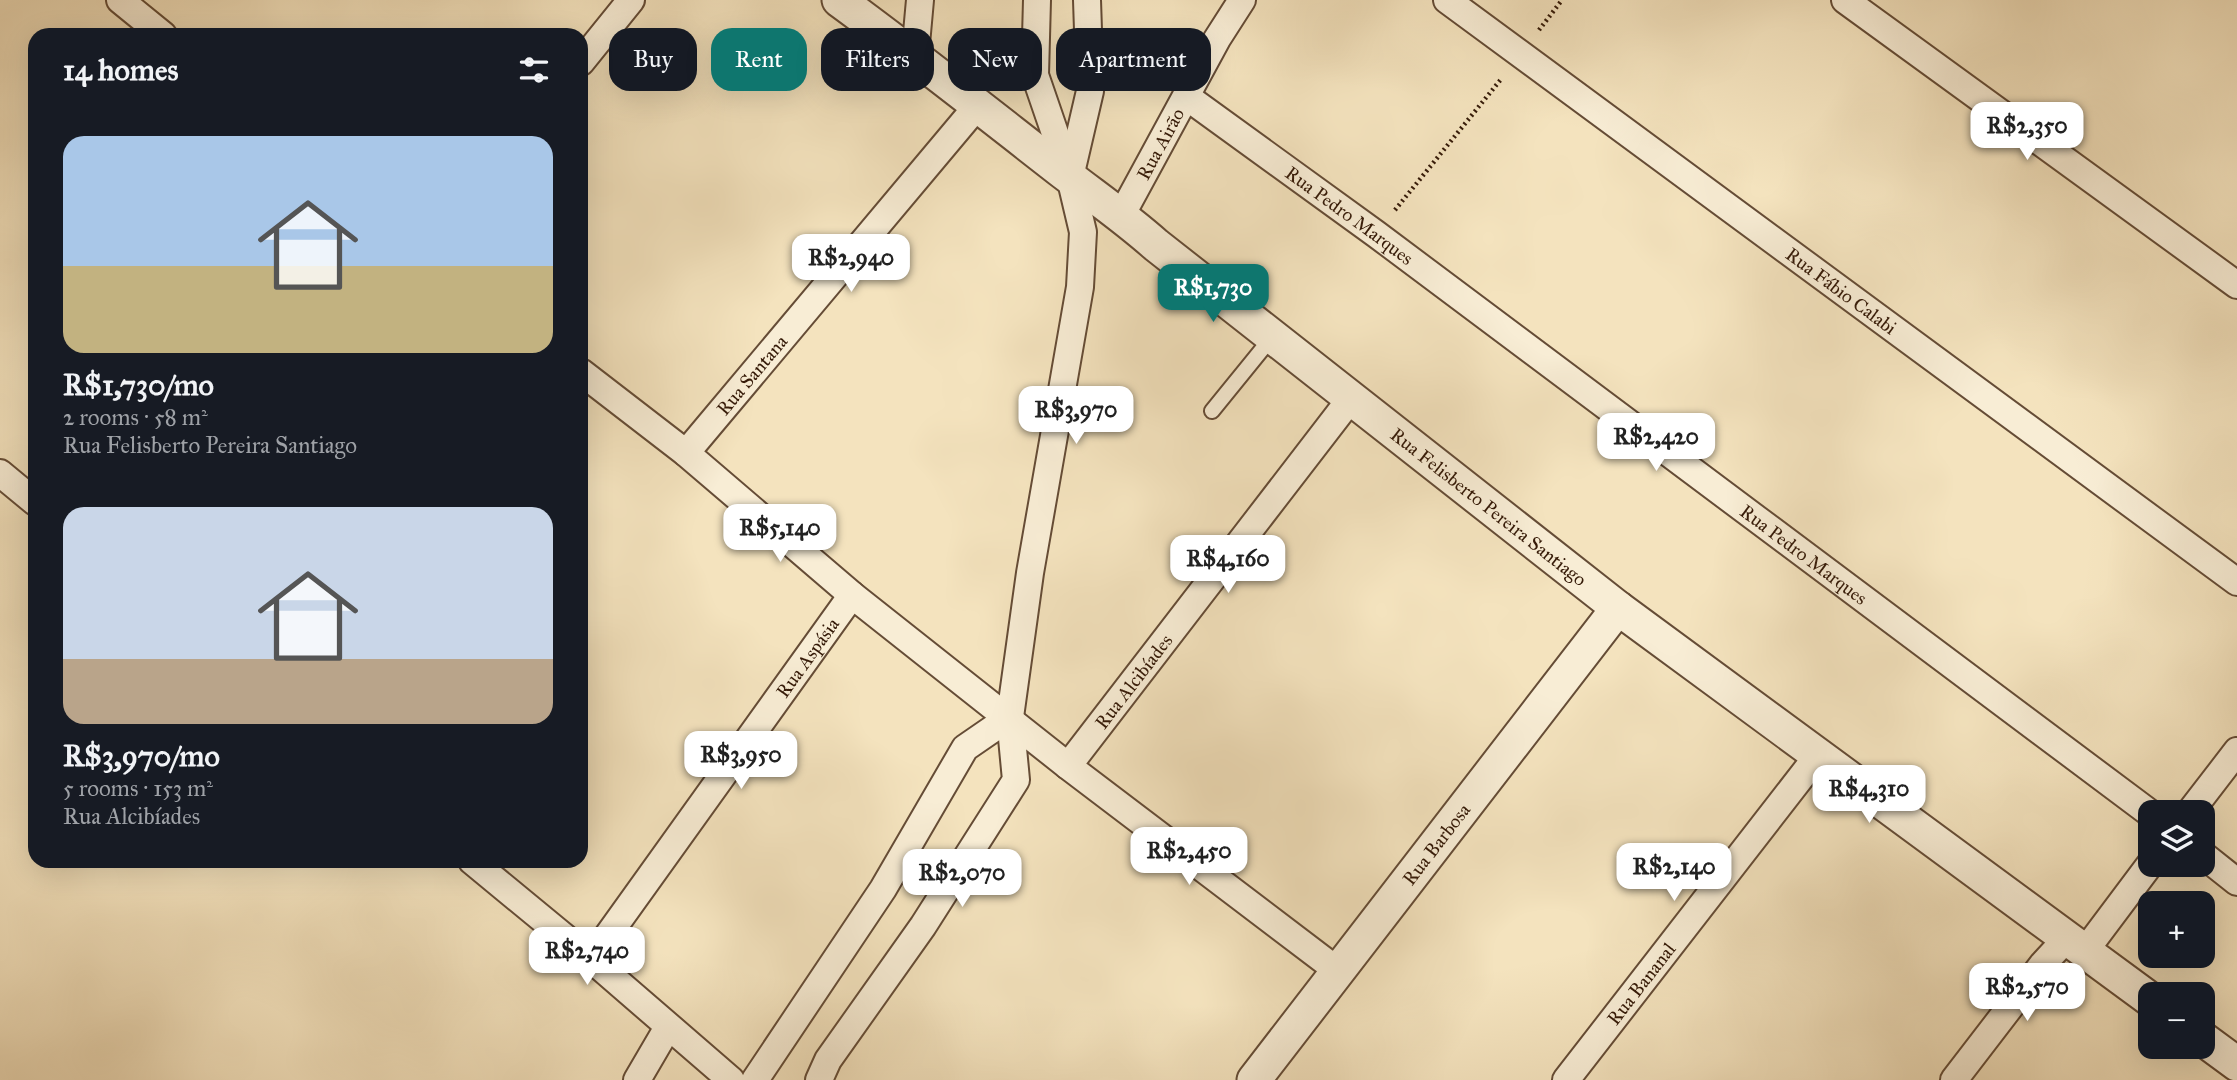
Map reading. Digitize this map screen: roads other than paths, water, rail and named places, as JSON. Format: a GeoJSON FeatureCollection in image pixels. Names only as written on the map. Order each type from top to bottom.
{"type":"FeatureCollection","features":[{"type":"Feature","properties":{"kind":"street"},"geometry":{"type":"LineString","coordinates":[[120,0],[154,28]]}},
{"type":"Feature","properties":{"kind":"street"},"geometry":{"type":"LineString","coordinates":[[588,53],[632,0]]}},
{"type":"Feature","properties":{"kind":"street","name":"Rua Felisberto Pereira Santiago"},"geometry":{"type":"LineString","coordinates":[[839,0],[878,28]]}},
{"type":"Feature","properties":{"kind":"street"},"geometry":{"type":"LineString","coordinates":[[917,28],[920,0]]}},
{"type":"Feature","properties":{"kind":"street"},"geometry":{"type":"LineString","coordinates":[[819,1080],[828,1060],[923,926],[1016,780],[1010,718],[1030,573],[1080,287],[1083,232],[1070,177],[1035,75],[1037,0]]}},
{"type":"Feature","properties":{"kind":"street"},"geometry":{"type":"LineString","coordinates":[[1070,177],[1090,91],[1087,0]]}},
{"type":"Feature","properties":{"kind":"street","name":"Rua Airão"},"geometry":{"type":"LineString","coordinates":[[1122,214],[1217,39],[1242,0]]}},
{"type":"Feature","properties":{"kind":"street","name":"Rua Fábio Calabi"},"geometry":{"type":"LineString","coordinates":[[1447,0],[2237,582]]}},
{"type":"Feature","properties":{"kind":"street"},"geometry":{"type":"LineString","coordinates":[[1845,0],[2237,285]]}},
{"type":"Feature","properties":{"kind":"street","name":"Rua Felisberto Pereira Santiago"},"geometry":{"type":"LineString","coordinates":[[934,70],[1070,177],[1122,214],[1156,245],[1618,608],[2138,990]]}},
{"type":"Feature","properties":{"kind":"street","name":"Rua Pedro Marques"},"geometry":{"type":"LineString","coordinates":[[1187,97],[1376,234],[2138,804]]}},
{"type":"Feature","properties":{"kind":"street","name":"Rua Santana"},"geometry":{"type":"LineString","coordinates":[[687,453],[978,105]]}},
{"type":"Feature","properties":{"kind":"street"},"geometry":{"type":"LineString","coordinates":[[588,377],[687,453],[852,595],[1068,766],[1338,971]]}},
{"type":"Feature","properties":{"kind":"street","name":"Rua Alcibíades"},"geometry":{"type":"LineString","coordinates":[[1068,766],[1352,397]]}},
{"type":"Feature","properties":{"kind":"street"},"geometry":{"type":"LineString","coordinates":[[0,473],[28,496]]}},
{"type":"Feature","properties":{"kind":"street","name":"Rua Aspásia"},"geometry":{"type":"LineString","coordinates":[[591,959],[852,595]]}},
{"type":"Feature","properties":{"kind":"street","name":"Rua Barbosa"},"geometry":{"type":"LineString","coordinates":[[1254,1080],[1618,608]]}},
{"type":"Feature","properties":{"kind":"street"},"geometry":{"type":"LineString","coordinates":[[755,1080],[883,889],[965,748],[1010,718]]}},
{"type":"Feature","properties":{"kind":"street"},"geometry":{"type":"LineString","coordinates":[[2199,800],[2237,751]]}},
{"type":"Feature","properties":{"kind":"street","name":"Rua Bananal"},"geometry":{"type":"LineString","coordinates":[[1566,1080],[1819,754]]}},
{"type":"Feature","properties":{"kind":"street"},"geometry":{"type":"LineString","coordinates":[[2215,865],[2237,882]]}},
{"type":"Feature","properties":{"kind":"street"},"geometry":{"type":"LineString","coordinates":[[480,868],[731,1080]]}},
{"type":"Feature","properties":{"kind":"street"},"geometry":{"type":"LineString","coordinates":[[1954,1080],[2043,964],[2076,944],[2138,877]]}},
{"type":"Feature","properties":{"kind":"street"},"geometry":{"type":"LineString","coordinates":[[637,1080],[668,1027]]}},
{"type":"Feature","properties":{"kind":"street"},"geometry":{"type":"LineString","coordinates":[[2215,1048],[2237,1064]]}},
{"type":"Feature","properties":{"kind":"lane"},"geometry":{"type":"LineString","coordinates":[[1212,411],[1273,337]]}}]}
